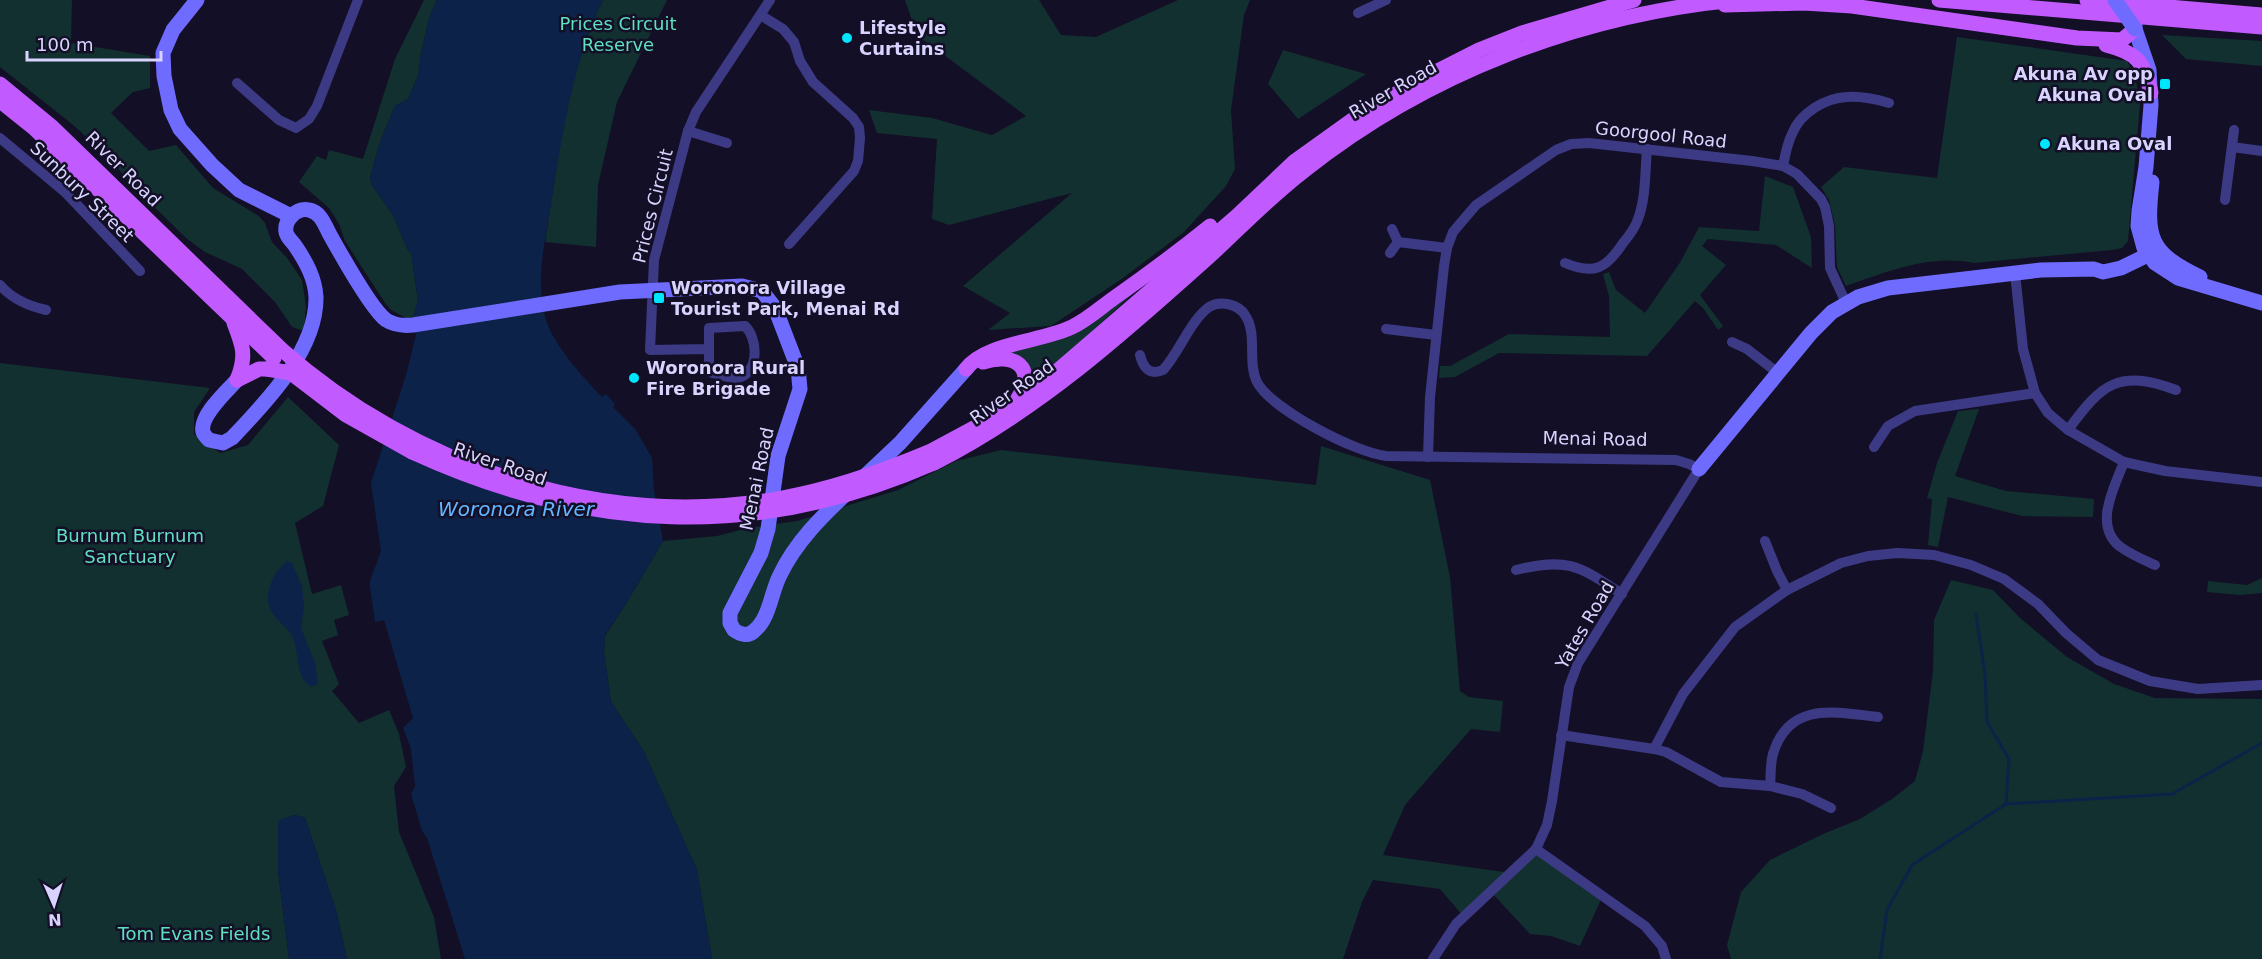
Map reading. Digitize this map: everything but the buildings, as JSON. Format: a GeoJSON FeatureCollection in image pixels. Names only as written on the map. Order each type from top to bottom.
{"type":"FeatureCollection","features":[{"type":"Feature","properties":{"kind":"main road","name":"River Road"},"geometry":{"type":"LineString","coordinates":[[0,84],[51,126],[274,359],[428,447],[512,480],[582,497],[686,506],[781,498],[853,481],[931,458],[1014,405],[1048,379],[1237,216],[1295,161],[1356,118],[1418,81],[1479,50],[1522,33],[1634,0]]}},
{"type":"Feature","properties":{"kind":"main road"},"geometry":{"type":"LineString","coordinates":[[1692,6],[1736,0]]}},
{"type":"Feature","properties":{"kind":"main road"},"geometry":{"type":"LineString","coordinates":[[1939,0],[2262,27]]}},
{"type":"Feature","properties":{"kind":"main road"},"geometry":{"type":"LineString","coordinates":[[2086,0],[2262,15]]}},
{"type":"Feature","properties":{"kind":"main road"},"geometry":{"type":"LineString","coordinates":[[1692,6],[1827,4],[1923,15],[2077,38],[2119,48],[2134,55],[2143,67],[2151,93]]}},
{"type":"Feature","properties":{"kind":"main road","name":"River Road"},"geometry":{"type":"LineString","coordinates":[[0,101],[35,129],[274,359],[354,420],[387,439],[436,462],[493,485],[538,499],[615,513],[702,517],[782,510],[864,490],[1000,427],[1089,362],[1302,172],[1350,137],[1434,87],[1514,51],[1580,30],[1692,6]]}},
{"type":"Feature","properties":{"kind":"main road"},"geometry":{"type":"LineString","coordinates":[[2077,38],[2119,40],[2127,38],[2137,28]]}},
{"type":"Feature","properties":{"kind":"main road"},"geometry":{"type":"LineString","coordinates":[[966,369],[972,361],[994,349],[1042,339],[1073,327],[1152,271],[1228,212],[1262,191]]}},
{"type":"Feature","properties":{"kind":"main road"},"geometry":{"type":"LineString","coordinates":[[232,319],[244,354],[237,380]]}},
{"type":"Feature","properties":{"kind":"main road"},"geometry":{"type":"LineString","coordinates":[[966,369],[986,361],[1002,358],[1019,363],[1024,370],[1026,382],[1014,405]]}},
{"type":"Feature","properties":{"kind":"main road"},"geometry":{"type":"LineString","coordinates":[[237,380],[274,359]]}},
{"type":"Feature","properties":{"kind":"street"},"geometry":{"type":"LineString","coordinates":[[197,0],[173,30],[162,53],[171,110],[180,129],[212,165],[239,190],[297,213],[286,225],[286,232]]}},
{"type":"Feature","properties":{"kind":"street"},"geometry":{"type":"LineString","coordinates":[[237,83],[279,120],[296,128],[309,119],[317,106],[358,0]]}},
{"type":"Feature","properties":{"kind":"street","name":"Prices Circuit"},"geometry":{"type":"LineString","coordinates":[[709,349],[650,350],[654,260],[688,131],[696,112],[762,16],[770,0]]}},
{"type":"Feature","properties":{"kind":"street"},"geometry":{"type":"LineString","coordinates":[[1358,13],[1386,0]]}},
{"type":"Feature","properties":{"kind":"street"},"geometry":{"type":"LineString","coordinates":[[2115,0],[2137,28],[2146,57],[2151,93],[2148,148],[2138,226],[2160,267],[2178,278],[2262,303]]}},
{"type":"Feature","properties":{"kind":"street"},"geometry":{"type":"LineString","coordinates":[[2124,0],[2155,63],[2160,95],[2149,212],[2151,249]]}},
{"type":"Feature","properties":{"kind":"street"},"geometry":{"type":"LineString","coordinates":[[762,16],[780,26],[794,42],[800,61],[813,82],[853,118],[859,127],[858,161],[854,171],[789,244]]}},
{"type":"Feature","properties":{"kind":"street"},"geometry":{"type":"LineString","coordinates":[[1846,303],[1830,268],[1829,226],[1821,199],[1797,174],[1783,166],[1792,132],[1804,115],[1824,103],[1846,97],[1869,98],[1889,103]]}},
{"type":"Feature","properties":{"kind":"street"},"geometry":{"type":"LineString","coordinates":[[2225,200],[2234,130]]}},
{"type":"Feature","properties":{"kind":"street","name":"Prices Circuit"},"geometry":{"type":"LineString","coordinates":[[688,131],[727,143]]}},
{"type":"Feature","properties":{"kind":"street","name":"Sunbury Street"},"geometry":{"type":"LineString","coordinates":[[0,138],[66,193],[140,271]]}},
{"type":"Feature","properties":{"kind":"street","name":"Goorgool Road"},"geometry":{"type":"LineString","coordinates":[[1428,457],[1430,397],[1447,248],[1453,232],[1476,205],[1556,150],[1571,144],[1589,143],[1647,149],[1783,166]]}},
{"type":"Feature","properties":{"kind":"street"},"geometry":{"type":"LineString","coordinates":[[2232,147],[2262,151]]}},
{"type":"Feature","properties":{"kind":"street"},"geometry":{"type":"LineString","coordinates":[[1565,263],[1580,269],[1592,269],[1612,260],[1638,219],[1647,149]]}},
{"type":"Feature","properties":{"kind":"street"},"geometry":{"type":"LineString","coordinates":[[237,380],[208,412],[203,432],[208,440],[223,443],[232,438],[274,392],[309,335],[314,320],[314,285],[306,263],[270,204]]}},
{"type":"Feature","properties":{"kind":"street","name":"Menai Road"},"geometry":{"type":"LineString","coordinates":[[297,213],[309,210],[319,215],[343,258],[385,319],[395,324],[413,325],[652,289],[742,286],[762,291],[775,308],[798,368],[800,390],[778,456],[768,529],[761,553],[730,613],[732,627],[741,635],[754,632],[760,624],[780,575],[809,532],[830,508],[900,443],[966,369]]}},
{"type":"Feature","properties":{"kind":"street"},"geometry":{"type":"LineString","coordinates":[[1392,229],[1398,242]]}},
{"type":"Feature","properties":{"kind":"street"},"geometry":{"type":"LineString","coordinates":[[1398,242],[1447,248]]}},
{"type":"Feature","properties":{"kind":"street"},"geometry":{"type":"LineString","coordinates":[[1390,253],[1398,242]]}},
{"type":"Feature","properties":{"kind":"street"},"geometry":{"type":"LineString","coordinates":[[1699,469],[1822,321],[1846,303],[1871,292],[1888,288],[2015,273],[2094,269],[2103,272],[2113,271],[2151,249]]}},
{"type":"Feature","properties":{"kind":"street"},"geometry":{"type":"LineString","coordinates":[[2015,273],[2023,349],[2035,393],[2048,413],[2068,430],[2124,462],[2165,471],[2262,482]]}},
{"type":"Feature","properties":{"kind":"street"},"geometry":{"type":"LineString","coordinates":[[0,285],[17,299],[32,307],[46,310]]}},
{"type":"Feature","properties":{"kind":"street","name":"Menai Road"},"geometry":{"type":"LineString","coordinates":[[1140,355],[1142,365],[1147,370],[1157,373],[1163,370],[1202,313],[1211,306],[1224,304],[1236,306],[1246,316],[1257,382],[1265,393],[1277,403],[1331,436],[1357,449],[1378,455],[1428,457],[1676,460],[1699,469]]}},
{"type":"Feature","properties":{"kind":"street"},"geometry":{"type":"LineString","coordinates":[[745,326],[751,331],[755,346],[752,366],[743,376],[712,373],[709,369],[709,349],[709,328],[745,326]]}},
{"type":"Feature","properties":{"kind":"street"},"geometry":{"type":"LineString","coordinates":[[1386,329],[1436,335]]}},
{"type":"Feature","properties":{"kind":"street"},"geometry":{"type":"LineString","coordinates":[[1732,342],[1747,349],[1778,374]]}},
{"type":"Feature","properties":{"kind":"street"},"geometry":{"type":"LineString","coordinates":[[2068,430],[2086,406],[2104,389],[2127,379],[2153,382],[2176,390]]}},
{"type":"Feature","properties":{"kind":"street"},"geometry":{"type":"LineString","coordinates":[[1874,447],[1888,426],[1915,411],[2035,393]]}},
{"type":"Feature","properties":{"kind":"street"},"geometry":{"type":"LineString","coordinates":[[2124,462],[2109,502],[2106,518],[2110,533],[2120,547],[2155,566]]}},
{"type":"Feature","properties":{"kind":"street","name":"Yates Road"},"geometry":{"type":"LineString","coordinates":[[1433,959],[1456,924],[1536,849],[1547,825],[1569,687],[1578,663],[1699,469]]}},
{"type":"Feature","properties":{"kind":"street"},"geometry":{"type":"LineString","coordinates":[[1765,541],[1787,590]]}},
{"type":"Feature","properties":{"kind":"street"},"geometry":{"type":"LineString","coordinates":[[1654,749],[1683,694],[1735,627],[1787,590],[1841,563],[1868,556],[1897,553],[1934,555],[1971,565],[2004,579],[2038,604],[2066,633],[2098,660],[2150,681],[2198,689],[2262,686]]}},
{"type":"Feature","properties":{"kind":"street"},"geometry":{"type":"LineString","coordinates":[[1516,570],[1557,563],[1571,564],[1622,594]]}},
{"type":"Feature","properties":{"kind":"street"},"geometry":{"type":"LineString","coordinates":[[1770,786],[1773,754],[1785,727],[1809,714],[1835,712],[1878,717]]}},
{"type":"Feature","properties":{"kind":"street"},"geometry":{"type":"LineString","coordinates":[[1561,735],[1666,752],[1722,782],[1770,786],[1802,794],[1831,808]]}},
{"type":"Feature","properties":{"kind":"street"},"geometry":{"type":"LineString","coordinates":[[1536,849],[1645,926],[1662,946],[1666,959]]}},
{"type":"Feature","properties":{"kind":"green space"},"geometry":{"type":"Polygon","coordinates":[[[0,0],[72,0],[71,43],[150,56],[150,88],[133,92],[111,113],[149,151],[176,145],[213,188],[259,216],[265,223],[272,242],[287,258],[302,280],[306,306],[304,331],[292,327],[275,302],[242,269],[205,252],[187,239],[135,188],[107,156],[72,124],[0,67],[0,0]]]}},
{"type":"Feature","properties":{"kind":"green space"},"geometry":{"type":"Polygon","coordinates":[[[424,0],[437,0],[430,15],[418,76],[408,99],[395,106],[379,145],[370,178],[372,185],[393,215],[411,253],[418,300],[413,317],[408,319],[391,310],[385,303],[345,241],[339,224],[329,208],[299,182],[317,156],[326,160],[329,150],[363,159],[395,59],[424,0]]]}},
{"type":"Feature","properties":{"kind":"green space","name":"Prices Circuit Reserve"},"geometry":{"type":"Polygon","coordinates":[[[603,0],[667,0],[617,102],[598,185],[596,247],[545,242],[572,87],[591,28],[603,0]]]}},
{"type":"Feature","properties":{"kind":"green space"},"geometry":{"type":"Polygon","coordinates":[[[905,0],[1039,0],[1061,35],[1096,37],[1178,0],[1250,0],[1244,15],[1231,110],[1235,169],[1226,186],[1184,232],[1123,278],[1051,326],[988,330],[1010,313],[963,286],[1072,193],[949,225],[932,219],[937,139],[877,133],[869,110],[932,118],[992,135],[1026,116],[917,35],[905,0]]]}},
{"type":"Feature","properties":{"kind":"green space"},"geometry":{"type":"Polygon","coordinates":[[[2162,35],[2262,41],[2262,66],[2186,59],[2162,35]]]}},
{"type":"Feature","properties":{"kind":"green space"},"geometry":{"type":"Polygon","coordinates":[[[1957,37],[2127,61],[2135,75],[2140,104],[2128,241],[2122,248],[2112,250],[1974,263],[1941,261],[1925,263],[1893,270],[1846,286],[1837,267],[1835,226],[1829,200],[1821,187],[1844,167],[1937,178],[1957,37]]]}},
{"type":"Feature","properties":{"kind":"green space"},"geometry":{"type":"Polygon","coordinates":[[[1283,50],[1366,74],[1298,119],[1268,84],[1283,50]]]}},
{"type":"Feature","properties":{"kind":"green space"},"geometry":{"type":"Polygon","coordinates":[[[1765,176],[1793,187],[1811,237],[1812,268],[1776,245],[1708,239],[1702,246],[1726,265],[1700,295],[1723,326],[1718,330],[1703,308],[1695,301],[1647,356],[1499,353],[1455,377],[1439,378],[1440,366],[1450,366],[1509,334],[1610,337],[1609,296],[1603,274],[1609,272],[1616,290],[1645,313],[1681,261],[1699,227],[1759,231],[1765,176]]]}},
{"type":"Feature","properties":{"kind":"green space"},"geometry":{"type":"Polygon","coordinates":[[[1137,290],[1056,364],[1035,379],[1026,360],[1007,353],[1137,290]]]}},
{"type":"Feature","properties":{"kind":"green space","name":"Burnum Burnum Sanctuary"},"geometry":{"type":"Polygon","coordinates":[[[0,363],[210,388],[194,412],[194,434],[220,453],[248,445],[288,397],[339,445],[323,506],[295,523],[312,594],[341,585],[349,615],[334,620],[338,635],[322,641],[339,684],[332,691],[359,723],[389,710],[399,734],[406,767],[394,786],[399,832],[434,917],[441,959],[347,959],[336,910],[305,818],[295,815],[278,822],[278,871],[289,959],[0,959],[0,363]]]}},
{"type":"Feature","properties":{"kind":"green space"},"geometry":{"type":"Polygon","coordinates":[[[1979,409],[1955,476],[2006,491],[2094,499],[2093,517],[2022,516],[1948,497],[1938,547],[1928,545],[1932,499],[1927,498],[1937,463],[1958,411],[1979,409]]]}},
{"type":"Feature","properties":{"kind":"green space"},"geometry":{"type":"Polygon","coordinates":[[[1321,446],[1430,480],[1450,577],[1460,691],[1469,697],[1503,701],[1500,732],[1471,729],[1405,805],[1383,855],[1511,873],[1536,849],[1602,897],[1580,946],[1551,936],[1530,934],[1491,892],[1464,917],[1440,889],[1373,880],[1362,902],[1343,959],[712,959],[697,870],[643,750],[611,702],[604,652],[605,636],[663,541],[717,536],[748,528],[797,521],[898,490],[956,461],[1001,450],[1316,485],[1321,446]]]}},
{"type":"Feature","properties":{"kind":"green space"},"geometry":{"type":"Polygon","coordinates":[[[2262,578],[2262,593],[2240,595],[2207,592],[2208,581],[2247,585],[2262,578]]]}},
{"type":"Feature","properties":{"kind":"green space"},"geometry":{"type":"Polygon","coordinates":[[[1951,580],[1993,590],[2020,618],[2067,657],[2114,684],[2155,698],[2262,699],[2262,959],[1731,959],[1727,945],[1741,892],[1770,860],[1860,819],[1915,781],[1923,751],[1933,671],[1934,620],[1951,580]]]}},
{"type":"Feature","properties":{"kind":"water","name":"Woronora River"},"geometry":{"type":"Polygon","coordinates":[[[437,0],[603,0],[584,47],[570,97],[542,259],[541,290],[546,320],[556,341],[578,371],[602,397],[606,394],[615,404],[613,407],[636,430],[652,458],[654,490],[663,541],[605,635],[604,652],[611,702],[643,750],[697,870],[712,959],[465,959],[411,794],[415,786],[411,749],[403,728],[413,718],[384,620],[375,622],[370,587],[381,551],[371,483],[406,375],[416,335],[413,317],[418,300],[411,253],[393,215],[372,185],[370,178],[379,145],[395,106],[408,99],[418,76],[430,15],[437,0]]]}},
{"type":"Feature","properties":{"kind":"water"},"geometry":{"type":"Polygon","coordinates":[[[287,561],[292,563],[302,586],[304,607],[301,628],[315,663],[318,684],[311,687],[300,672],[292,636],[271,611],[269,605],[271,584],[282,565],[287,561]]]}},
{"type":"Feature","properties":{"kind":"water"},"geometry":{"type":"Polygon","coordinates":[[[295,815],[305,818],[336,910],[347,959],[289,959],[278,871],[278,822],[295,815]]]}},
{"type":"Feature","properties":{"kind":"waterway"},"geometry":{"type":"LineString","coordinates":[[1976,614],[1985,675],[1987,722],[2009,759],[2006,804]]}},
{"type":"Feature","properties":{"kind":"waterway"},"geometry":{"type":"LineString","coordinates":[[1880,959],[1887,910],[1912,865],[2006,804],[2172,794],[2262,743]]}},
{"type":"Feature","properties":{"kind":"place","name":"Lifestyle Curtains"},"geometry":{"type":"Point","coordinates":[847,38]}},
{"type":"Feature","properties":{"kind":"place","name":"Akuna Av opp Akuna Oval"},"geometry":{"type":"Point","coordinates":[2165,84]}},
{"type":"Feature","properties":{"kind":"place","name":"Akuna Oval"},"geometry":{"type":"Point","coordinates":[2045,144]}},
{"type":"Feature","properties":{"kind":"place","name":"Woronora Village Tourist Park, Menai Rd"},"geometry":{"type":"Point","coordinates":[659,298]}},
{"type":"Feature","properties":{"kind":"place","name":"Woronora Rural Fire Brigade"},"geometry":{"type":"Point","coordinates":[634,378]}},
{"type":"Feature","properties":{"kind":"park label","name":"Tom Evans Fields"},"geometry":{"type":"Point","coordinates":[194,934]}}]}
